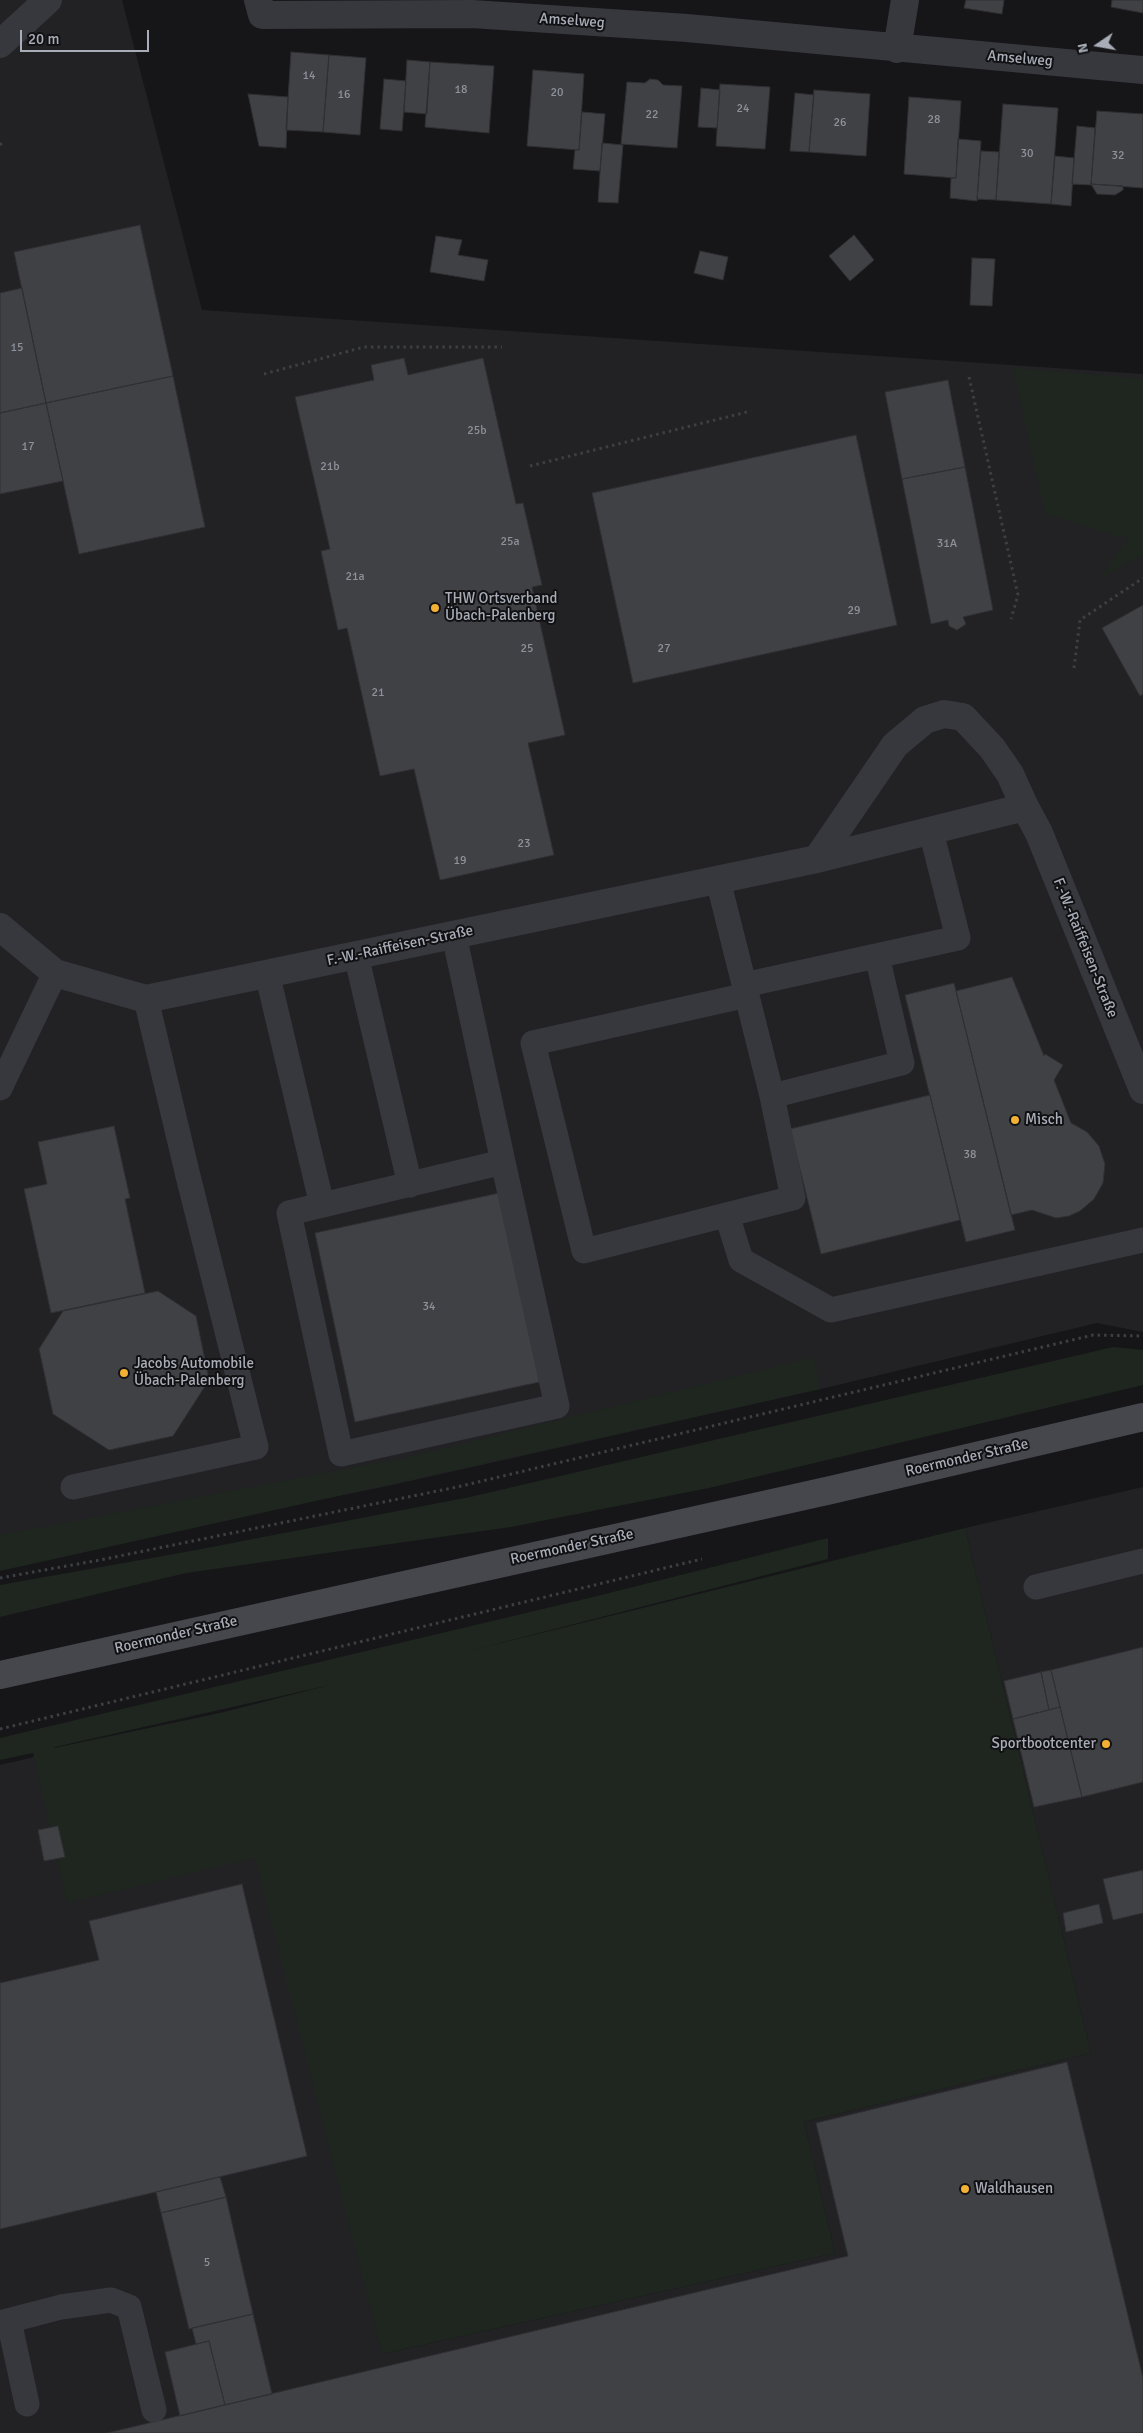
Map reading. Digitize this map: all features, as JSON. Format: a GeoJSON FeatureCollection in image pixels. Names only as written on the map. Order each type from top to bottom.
{"type":"FeatureCollection","features":[{"type":"Feature","properties":{"kind":"main road","name":"Roermonder Straße"},"geometry":{"type":"LineString","coordinates":[[0,1676],[1143,1418]]}},
{"type":"Feature","properties":{"kind":"street"},"geometry":{"type":"LineString","coordinates":[[0,44],[48,0]]}},
{"type":"Feature","properties":{"kind":"street","name":"Amselweg"},"geometry":{"type":"LineString","coordinates":[[258,0],[262,15],[472,14],[687,28],[897,49],[1143,70]]}},
{"type":"Feature","properties":{"kind":"street"},"geometry":{"type":"LineString","coordinates":[[897,49],[905,0]]}},
{"type":"Feature","properties":{"kind":"street","name":"F.-W.-Raiffeisen-Straße"},"geometry":{"type":"LineString","coordinates":[[817,859],[896,745],[925,720],[944,714],[963,717],[992,748],[1010,774],[1038,833],[1143,1090]]}},
{"type":"Feature","properties":{"kind":"street","name":"F.-W.-Raiffeisen-Straße"},"geometry":{"type":"LineString","coordinates":[[0,927],[55,973],[146,999],[817,859],[1025,807]]}},
{"type":"Feature","properties":{"kind":"lane"},"geometry":{"type":"LineString","coordinates":[[718,880],[745,990],[772,1096],[793,1198],[584,1251],[534,1043],[745,990],[877,956],[958,938],[930,830]]}},
{"type":"Feature","properties":{"kind":"lane"},"geometry":{"type":"LineString","coordinates":[[454,935],[557,1406],[341,1454],[288,1213],[503,1162]]}},
{"type":"Feature","properties":{"kind":"lane"},"geometry":{"type":"LineString","coordinates":[[356,955],[410,1185]]}},
{"type":"Feature","properties":{"kind":"lane"},"geometry":{"type":"LineString","coordinates":[[772,1096],[902,1063],[877,956]]}},
{"type":"Feature","properties":{"kind":"lane"},"geometry":{"type":"LineString","coordinates":[[0,1088],[55,973]]}},
{"type":"Feature","properties":{"kind":"lane"},"geometry":{"type":"LineString","coordinates":[[267,974],[322,1205]]}},
{"type":"Feature","properties":{"kind":"lane"},"geometry":{"type":"LineString","coordinates":[[73,1488],[256,1447],[146,999]]}},
{"type":"Feature","properties":{"kind":"lane"},"geometry":{"type":"LineString","coordinates":[[727,1215],[741,1260],[831,1310],[1143,1240]]}},
{"type":"Feature","properties":{"kind":"lane"},"geometry":{"type":"LineString","coordinates":[[1036,1587],[1143,1561]]}},
{"type":"Feature","properties":{"kind":"lane"},"geometry":{"type":"LineString","coordinates":[[27,2404],[8,2356],[4,2322],[61,2307],[111,2300],[129,2307],[154,2410]]}},
{"type":"Feature","properties":{"kind":"path"},"geometry":{"type":"LineString","coordinates":[[0,145],[3,141]]}},
{"type":"Feature","properties":{"kind":"path"},"geometry":{"type":"LineString","coordinates":[[264,374],[364,347],[502,346]]}},
{"type":"Feature","properties":{"kind":"path"},"geometry":{"type":"LineString","coordinates":[[970,377],[1018,595],[1011,619]]}},
{"type":"Feature","properties":{"kind":"path"},"geometry":{"type":"LineString","coordinates":[[530,466],[750,411]]}},
{"type":"Feature","properties":{"kind":"path"},"geometry":{"type":"LineString","coordinates":[[1074,668],[1080,620],[1143,578]]}},
{"type":"Feature","properties":{"kind":"path"},"geometry":{"type":"LineString","coordinates":[[0,1578],[100,1560],[457,1487],[1093,1335],[1143,1336]]}},
{"type":"Feature","properties":{"kind":"path"},"geometry":{"type":"LineString","coordinates":[[0,1729],[707,1558]]}},
{"type":"Feature","properties":{"kind":"shaded area"},"geometry":{"type":"Polygon","coordinates":[[[0,0],[122,0],[202,310],[1143,374],[1143,1332],[1097,1323],[821,1389],[383,1487],[0,1564],[0,0]]]}},
{"type":"Feature","properties":{"kind":"shaded area"},"geometry":{"type":"Polygon","coordinates":[[[1013,368],[1143,379],[1143,555],[1099,579],[1128,539],[1045,514],[1013,368]]]}},
{"type":"Feature","properties":{"kind":"shaded area"},"geometry":{"type":"Polygon","coordinates":[[[1113,1347],[1143,1350],[1143,1385],[709,1488],[511,1527],[186,1573],[0,1617],[0,1585],[191,1551],[470,1497],[1113,1347]]]}},
{"type":"Feature","properties":{"kind":"shaded area"},"geometry":{"type":"Polygon","coordinates":[[[814,1357],[820,1389],[0,1571],[0,1535],[408,1457],[814,1357]]]}},
{"type":"Feature","properties":{"kind":"shaded area"},"geometry":{"type":"Polygon","coordinates":[[[1143,1487],[1143,2433],[0,2433],[0,1765],[220,1713],[382,2354],[835,2253],[804,2122],[1091,2053],[965,1528],[1143,1487]]]}},
{"type":"Feature","properties":{"kind":"shaded area"},"geometry":{"type":"Polygon","coordinates":[[[965,1528],[1091,2053],[804,2122],[835,2253],[382,2354],[255,1858],[67,1903],[33,1753],[0,1760],[0,1738],[589,1598],[828,1538],[828,1559],[469,1651],[965,1528]],[[330,1685],[54,1748],[220,1713],[330,1685]]]}},
{"type":"Feature","properties":{"kind":"building"},"geometry":{"type":"Polygon","coordinates":[[[966,0],[1004,0],[1002,14],[964,8],[966,0]]]}},
{"type":"Feature","properties":{"kind":"building"},"geometry":{"type":"Polygon","coordinates":[[[1112,0],[1143,0],[1143,13],[1111,7],[1112,0]]]}},
{"type":"Feature","properties":{"kind":"building"},"geometry":{"type":"Polygon","coordinates":[[[291,52],[329,55],[323,132],[286,130],[291,52]]]}},
{"type":"Feature","properties":{"kind":"building"},"geometry":{"type":"Polygon","coordinates":[[[329,55],[366,58],[360,135],[323,132],[329,55]]]}},
{"type":"Feature","properties":{"kind":"building"},"geometry":{"type":"Polygon","coordinates":[[[407,60],[430,62],[427,114],[404,112],[407,60]]]}},
{"type":"Feature","properties":{"kind":"building"},"geometry":{"type":"Polygon","coordinates":[[[430,62],[494,66],[489,133],[425,127],[430,62]]]}},
{"type":"Feature","properties":{"kind":"building"},"geometry":{"type":"Polygon","coordinates":[[[533,70],[584,74],[579,150],[527,146],[533,70]]]}},
{"type":"Feature","properties":{"kind":"building"},"geometry":{"type":"Polygon","coordinates":[[[384,79],[406,81],[402,131],[380,129],[384,79]]]}},
{"type":"Feature","properties":{"kind":"building"},"geometry":{"type":"Polygon","coordinates":[[[650,79],[658,80],[663,85],[682,86],[677,148],[621,144],[627,82],[645,83],[650,79]]]}},
{"type":"Feature","properties":{"kind":"building"},"geometry":{"type":"Polygon","coordinates":[[[720,84],[770,87],[765,149],[716,146],[720,84]]]}},
{"type":"Feature","properties":{"kind":"building"},"geometry":{"type":"Polygon","coordinates":[[[701,88],[720,90],[717,128],[698,127],[701,88]]]}},
{"type":"Feature","properties":{"kind":"building"},"geometry":{"type":"Polygon","coordinates":[[[814,90],[870,94],[866,156],[809,152],[814,90]]]}},
{"type":"Feature","properties":{"kind":"building"},"geometry":{"type":"Polygon","coordinates":[[[795,93],[814,95],[809,152],[790,151],[795,93]]]}},
{"type":"Feature","properties":{"kind":"building"},"geometry":{"type":"Polygon","coordinates":[[[248,94],[288,97],[286,148],[259,146],[248,94]]]}},
{"type":"Feature","properties":{"kind":"building"},"geometry":{"type":"Polygon","coordinates":[[[909,97],[961,101],[956,178],[904,174],[909,97]]]}},
{"type":"Feature","properties":{"kind":"building"},"geometry":{"type":"Polygon","coordinates":[[[1003,104],[1058,108],[1051,204],[996,200],[1003,104]]]}},
{"type":"Feature","properties":{"kind":"building"},"geometry":{"type":"Polygon","coordinates":[[[1097,111],[1143,114],[1143,188],[1091,184],[1097,111]]]}},
{"type":"Feature","properties":{"kind":"building"},"geometry":{"type":"Polygon","coordinates":[[[582,112],[605,114],[600,171],[573,169],[575,150],[579,150],[582,112]]]}},
{"type":"Feature","properties":{"kind":"building"},"geometry":{"type":"Polygon","coordinates":[[[1077,126],[1095,128],[1091,185],[1072,184],[1077,126]]]}},
{"type":"Feature","properties":{"kind":"building"},"geometry":{"type":"Polygon","coordinates":[[[958,139],[981,141],[977,201],[950,198],[951,178],[956,178],[958,139]]]}},
{"type":"Feature","properties":{"kind":"building"},"geometry":{"type":"Polygon","coordinates":[[[602,143],[623,145],[618,203],[598,202],[602,143]]]}},
{"type":"Feature","properties":{"kind":"building"},"geometry":{"type":"Polygon","coordinates":[[[981,151],[999,152],[996,200],[977,199],[981,151]]]}},
{"type":"Feature","properties":{"kind":"building"},"geometry":{"type":"Polygon","coordinates":[[[1055,156],[1074,158],[1071,206],[1051,204],[1055,156]]]}},
{"type":"Feature","properties":{"kind":"building"},"geometry":{"type":"Polygon","coordinates":[[[1091,184],[1123,186],[1123,190],[1115,195],[1097,194],[1091,184]]]}},
{"type":"Feature","properties":{"kind":"building"},"geometry":{"type":"Polygon","coordinates":[[[140,225],[173,376],[46,403],[14,252],[140,225]]]}},
{"type":"Feature","properties":{"kind":"building"},"geometry":{"type":"Polygon","coordinates":[[[854,235],[874,260],[850,281],[829,256],[854,235]]]}},
{"type":"Feature","properties":{"kind":"building"},"geometry":{"type":"Polygon","coordinates":[[[436,236],[462,240],[458,255],[488,260],[484,281],[430,272],[436,236]]]}},
{"type":"Feature","properties":{"kind":"building"},"geometry":{"type":"Polygon","coordinates":[[[700,251],[728,257],[723,280],[694,273],[700,251]]]}},
{"type":"Feature","properties":{"kind":"building"},"geometry":{"type":"Polygon","coordinates":[[[972,258],[995,259],[992,306],[970,305],[972,258]]]}},
{"type":"Feature","properties":{"kind":"building"},"geometry":{"type":"Polygon","coordinates":[[[22,288],[46,403],[0,413],[0,293],[22,288]]]}},
{"type":"Feature","properties":{"kind":"building","name":"THW Ortsverband Übach-Palenberg"},"geometry":{"type":"Polygon","coordinates":[[[404,358],[408,375],[483,358],[516,504],[523,503],[542,585],[532,587],[565,735],[528,743],[554,855],[440,880],[414,769],[380,776],[347,628],[338,630],[321,551],[330,549],[295,397],[374,380],[371,365],[404,358]]]}},
{"type":"Feature","properties":{"kind":"building"},"geometry":{"type":"Polygon","coordinates":[[[173,376],[205,527],[79,554],[46,403],[173,376]]]}},
{"type":"Feature","properties":{"kind":"building"},"geometry":{"type":"Polygon","coordinates":[[[948,380],[965,467],[902,479],[885,392],[948,380]]]}},
{"type":"Feature","properties":{"kind":"building"},"geometry":{"type":"Polygon","coordinates":[[[46,403],[63,481],[0,494],[0,413],[46,403]]]}},
{"type":"Feature","properties":{"kind":"building"},"geometry":{"type":"Polygon","coordinates":[[[856,435],[897,625],[633,683],[592,493],[856,435]]]}},
{"type":"Feature","properties":{"kind":"building"},"geometry":{"type":"Polygon","coordinates":[[[965,467],[993,610],[963,617],[966,624],[957,630],[949,626],[948,620],[931,624],[902,479],[965,467]]]}},
{"type":"Feature","properties":{"kind":"building"},"geometry":{"type":"Polygon","coordinates":[[[1143,605],[1143,694],[1140,696],[1102,628],[1143,605]]]}},
{"type":"Feature","properties":{"kind":"building"},"geometry":{"type":"Polygon","coordinates":[[[1012,977],[1044,1056],[1045,1054],[1063,1065],[1054,1080],[1071,1123],[1087,1132],[1099,1146],[1105,1164],[1103,1183],[1094,1199],[1080,1211],[1069,1216],[1056,1218],[1032,1210],[1011,1215],[956,991],[1012,977]]]}},
{"type":"Feature","properties":{"kind":"building"},"geometry":{"type":"Polygon","coordinates":[[[954,983],[1015,1230],[966,1242],[905,995],[954,983]]]}},
{"type":"Feature","properties":{"kind":"building"},"geometry":{"type":"Polygon","coordinates":[[[930,1095],[960,1220],[821,1254],[790,1129],[930,1095]]]}},
{"type":"Feature","properties":{"kind":"building"},"geometry":{"type":"Polygon","coordinates":[[[114,1126],[130,1198],[125,1199],[145,1293],[51,1313],[24,1189],[47,1184],[38,1142],[114,1126]]]}},
{"type":"Feature","properties":{"kind":"building"},"geometry":{"type":"Polygon","coordinates":[[[504,1192],[544,1381],[355,1422],[315,1233],[504,1192]]]}},
{"type":"Feature","properties":{"kind":"building"},"geometry":{"type":"Polygon","coordinates":[[[158,1291],[196,1316],[209,1380],[173,1436],[109,1450],[53,1414],[39,1349],[63,1311],[158,1291]]]}},
{"type":"Feature","properties":{"kind":"building","name":"Sportbootcenter"},"geometry":{"type":"Polygon","coordinates":[[[1143,1647],[1143,1782],[1082,1797],[1051,1670],[1143,1647]]]}},
{"type":"Feature","properties":{"kind":"building"},"geometry":{"type":"Polygon","coordinates":[[[1051,1670],[1060,1707],[1049,1710],[1041,1672],[1051,1670]]]}},
{"type":"Feature","properties":{"kind":"building"},"geometry":{"type":"Polygon","coordinates":[[[1041,1672],[1049,1710],[1013,1719],[1004,1681],[1041,1672]]]}},
{"type":"Feature","properties":{"kind":"building"},"geometry":{"type":"Polygon","coordinates":[[[1060,1707],[1082,1797],[1034,1807],[1013,1719],[1060,1707]]]}},
{"type":"Feature","properties":{"kind":"building"},"geometry":{"type":"Polygon","coordinates":[[[58,1826],[65,1857],[44,1861],[38,1830],[58,1826]]]}},
{"type":"Feature","properties":{"kind":"building"},"geometry":{"type":"Polygon","coordinates":[[[1143,1870],[1143,1913],[1113,1920],[1103,1879],[1143,1870]]]}},
{"type":"Feature","properties":{"kind":"building"},"geometry":{"type":"Polygon","coordinates":[[[242,1884],[307,2156],[0,2229],[0,1983],[99,1960],[89,1921],[242,1884]]]}},
{"type":"Feature","properties":{"kind":"building"},"geometry":{"type":"Polygon","coordinates":[[[1099,1904],[1103,1923],[1066,1932],[1063,1913],[1099,1904]]]}},
{"type":"Feature","properties":{"kind":"building","name":"Waldhausen"},"geometry":{"type":"Polygon","coordinates":[[[1067,2062],[1143,2378],[1143,2433],[107,2433],[848,2256],[816,2123],[1067,2062]]]}},
{"type":"Feature","properties":{"kind":"building"},"geometry":{"type":"Polygon","coordinates":[[[220,2177],[226,2197],[161,2213],[156,2192],[220,2177]]]}},
{"type":"Feature","properties":{"kind":"building"},"geometry":{"type":"Polygon","coordinates":[[[226,2197],[253,2314],[189,2329],[161,2213],[226,2197]]]}},
{"type":"Feature","properties":{"kind":"building"},"geometry":{"type":"Polygon","coordinates":[[[253,2314],[272,2394],[225,2405],[209,2341],[196,2344],[192,2328],[253,2314]]]}},
{"type":"Feature","properties":{"kind":"building"},"geometry":{"type":"Polygon","coordinates":[[[209,2341],[225,2405],[180,2416],[165,2352],[209,2341]]]}},
{"type":"Feature","properties":{"kind":"place","name":"THW Ortsverband Übach-Palenberg"},"geometry":{"type":"Point","coordinates":[435,608]}},
{"type":"Feature","properties":{"kind":"place","name":"Misch"},"geometry":{"type":"Point","coordinates":[1015,1120]}},
{"type":"Feature","properties":{"kind":"place","name":"Jacobs Automobile Übach-Palenberg"},"geometry":{"type":"Point","coordinates":[124,1373]}},
{"type":"Feature","properties":{"kind":"place","name":"Sportbootcenter"},"geometry":{"type":"Point","coordinates":[1106,1744]}},
{"type":"Feature","properties":{"kind":"place","name":"Waldhausen"},"geometry":{"type":"Point","coordinates":[965,2189]}}]}
